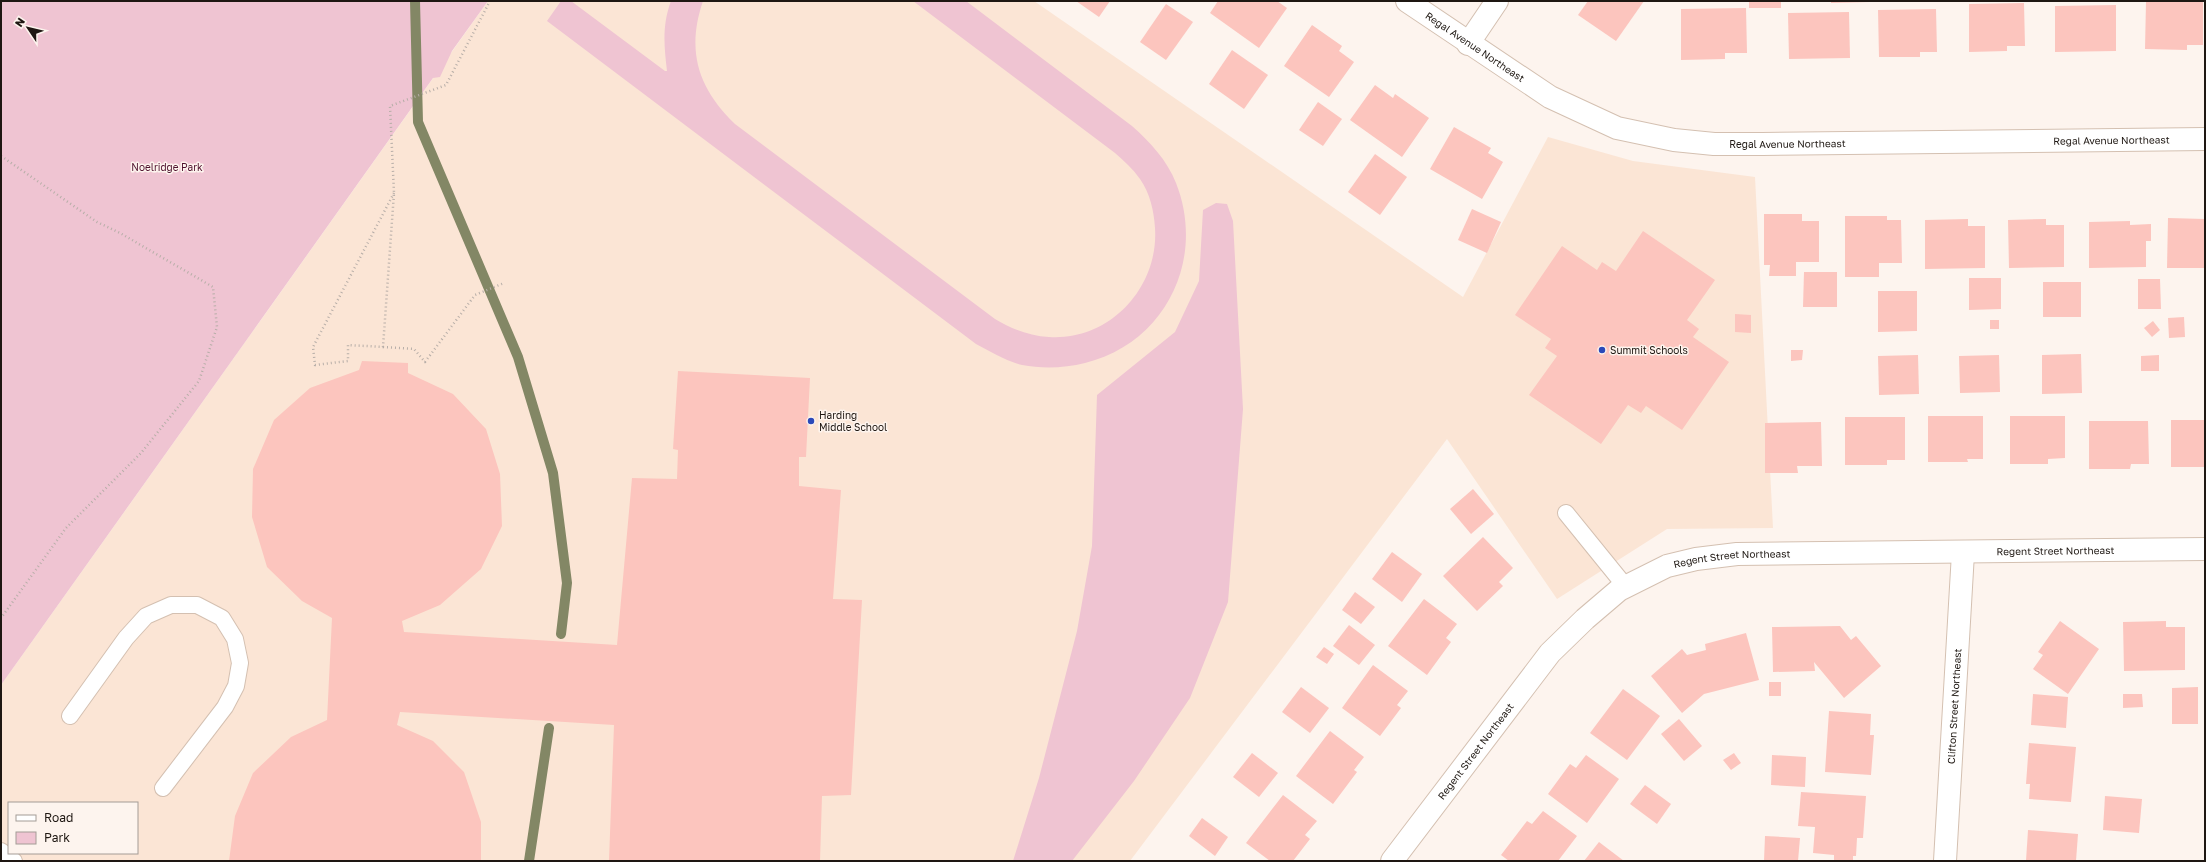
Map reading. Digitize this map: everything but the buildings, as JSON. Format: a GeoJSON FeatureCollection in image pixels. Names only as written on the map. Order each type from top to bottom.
{"type":"FeatureCollection","features":[{"type":"Feature","properties":{"kind":"street","name":"Regal Avenue Northeast"},"geometry":{"type":"LineString","coordinates":[[1407,1],[1468,44],[1550,97],[1617,128],[1674,140],[1714,144],[1762,144],[2205,139]]}},
{"type":"Feature","properties":{"kind":"street"},"geometry":{"type":"LineString","coordinates":[[1468,44],[1497,1]]}},
{"type":"Feature","properties":{"kind":"street","name":"Regent Street Northeast"},"geometry":{"type":"LineString","coordinates":[[1392,861],[1550,653],[1585,619],[1619,590],[1667,566],[1696,559],[1737,554],[2205,549]]}},
{"type":"Feature","properties":{"kind":"street","name":"Clifton Street Northeast"},"geometry":{"type":"LineString","coordinates":[[1945,861],[1963,552]]}},
{"type":"Feature","properties":{"kind":"lane"},"geometry":{"type":"LineString","coordinates":[[1566,513],[1626,587]]}},
{"type":"Feature","properties":{"kind":"lane"},"geometry":{"type":"LineString","coordinates":[[70,716],[126,638],[146,616],[171,605],[197,605],[222,618],[235,639],[239,657],[240,663],[236,686],[225,707],[163,788]]}},
{"type":"Feature","properties":{"kind":"lane"},"geometry":{"type":"LineString","coordinates":[[1,851],[14,861]]}},
{"type":"Feature","properties":{"kind":"path"},"geometry":{"type":"LineString","coordinates":[[383,347],[394,193],[390,106],[446,85],[490,1]]}},
{"type":"Feature","properties":{"kind":"path"},"geometry":{"type":"LineString","coordinates":[[1,156],[97,222],[120,232],[213,287],[217,327],[199,381],[141,453],[66,528],[1,618]]}},
{"type":"Feature","properties":{"kind":"path"},"geometry":{"type":"LineString","coordinates":[[394,193],[313,347],[315,365],[348,361],[348,345],[414,349],[425,362],[475,295],[504,283]]}},
{"type":"Feature","properties":{"kind":"shaded area","name":"Harding Middle School"},"geometry":{"type":"Polygon","coordinates":[[[488,1],[1034,1],[1463,297],[1548,137],[1633,161],[1755,177],[1773,528],[1667,529],[1557,599],[1447,439],[1130,861],[1,861],[1,685],[488,1]]]}},
{"type":"Feature","properties":{"kind":"green space","name":"Noelridge Park"},"geometry":{"type":"Polygon","coordinates":[[[1,1],[488,1],[452,51],[440,77],[433,78],[1,685],[1,1]]]}},
{"type":"Feature","properties":{"kind":"green space"},"geometry":{"type":"Polygon","coordinates":[[[561,1],[571,1],[667,71],[664,36],[666,19],[671,1],[703,1],[698,19],[696,36],[696,52],[699,68],[712,97],[735,124],[995,319],[1021,331],[1049,337],[1071,336],[1092,330],[1110,320],[1126,306],[1139,289],[1149,270],[1154,250],[1155,228],[1154,215],[1149,196],[1137,175],[1115,153],[913,1],[966,1],[1132,126],[1145,138],[1163,159],[1176,183],[1184,212],[1186,240],[1182,268],[1172,294],[1157,317],[1138,337],[1113,353],[1085,363],[1062,367],[1022,365],[999,356],[976,344],[547,21],[561,1]]]}},
{"type":"Feature","properties":{"kind":"green space"},"geometry":{"type":"Polygon","coordinates":[[[1216,203],[1227,204],[1233,221],[1243,409],[1228,602],[1190,698],[1134,781],[1072,861],[1013,861],[1039,778],[1077,631],[1092,546],[1097,395],[1175,332],[1199,281],[1203,210],[1216,203]]]}},
{"type":"Feature","properties":{"kind":"waterway"},"geometry":{"type":"LineString","coordinates":[[415,1],[418,122],[518,357],[553,473],[567,583],[561,634]]}},
{"type":"Feature","properties":{"kind":"waterway"},"geometry":{"type":"LineString","coordinates":[[529,861],[549,728]]}},
{"type":"Feature","properties":{"kind":"place","name":"Summit Schools"},"geometry":{"type":"Point","coordinates":[1602,350]}},
{"type":"Feature","properties":{"kind":"place","name":"Harding Middle School"},"geometry":{"type":"Point","coordinates":[811,421]}}]}
